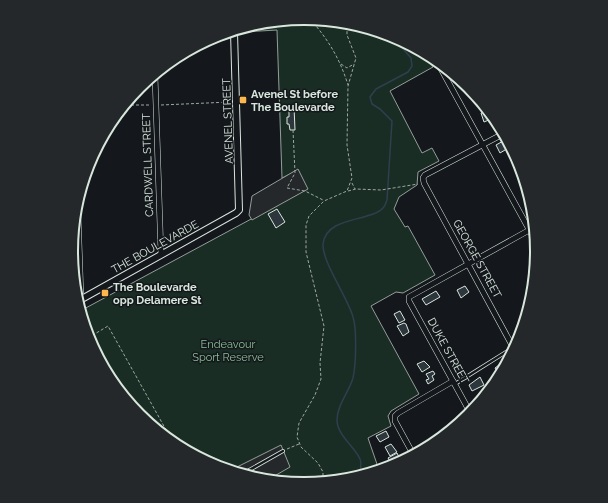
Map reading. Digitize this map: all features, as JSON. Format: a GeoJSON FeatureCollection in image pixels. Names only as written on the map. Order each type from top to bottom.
{"type":"FeatureCollection","features":[{"type":"Feature","properties":{"kind":"street","name":"AVENEL STREET"},"geometry":{"type":"LineString","coordinates":[[234,36],[239,210]]}},
{"type":"Feature","properties":{"kind":"street"},"geometry":{"type":"LineString","coordinates":[[443,73],[529,226]]}},
{"type":"Feature","properties":{"kind":"street","name":"CARDWELL STREET"},"geometry":{"type":"LineString","coordinates":[[155,81],[161,255]]}},
{"type":"Feature","properties":{"kind":"street"},"geometry":{"type":"LineString","coordinates":[[423,180],[426,175],[498,135]]}},
{"type":"Feature","properties":{"kind":"street","name":"GEORGE STREET"},"geometry":{"type":"LineString","coordinates":[[423,180],[511,343]]}},
{"type":"Feature","properties":{"kind":"street","name":"THE BOULEVARDE"},"geometry":{"type":"LineString","coordinates":[[83,299],[239,210]]}},
{"type":"Feature","properties":{"kind":"street"},"geometry":{"type":"LineString","coordinates":[[79,229],[81,289]]}},
{"type":"Feature","properties":{"kind":"street"},"geometry":{"type":"LineString","coordinates":[[468,264],[530,230]]}},
{"type":"Feature","properties":{"kind":"street","name":"DUKE STREET"},"geometry":{"type":"LineString","coordinates":[[468,264],[409,297],[409,301],[468,408]]}},
{"type":"Feature","properties":{"kind":"street"},"geometry":{"type":"LineString","coordinates":[[411,451],[395,421],[395,416],[454,383]]}},
{"type":"Feature","properties":{"kind":"lane"},"geometry":{"type":"LineString","coordinates":[[454,383],[507,352]]}},
{"type":"Feature","properties":{"kind":"lane"},"geometry":{"type":"LineString","coordinates":[[248,471],[283,451]]}},
{"type":"Feature","properties":{"kind":"path"},"geometry":{"type":"LineString","coordinates":[[315,25],[324,35],[341,64],[348,86]]}},
{"type":"Feature","properties":{"kind":"path"},"geometry":{"type":"LineString","coordinates":[[347,29],[347,35],[356,58],[348,86],[347,145],[352,169],[351,182],[347,191]]}},
{"type":"Feature","properties":{"kind":"path"},"geometry":{"type":"LineString","coordinates":[[341,64],[349,68],[354,64]]}},
{"type":"Feature","properties":{"kind":"path"},"geometry":{"type":"LineString","coordinates":[[131,106],[237,102]]}},
{"type":"Feature","properties":{"kind":"path"},"geometry":{"type":"LineString","coordinates":[[293,130],[295,173],[287,188],[305,191],[324,201]]}},
{"type":"Feature","properties":{"kind":"path"},"geometry":{"type":"LineString","coordinates":[[323,477],[323,472],[318,463],[301,447],[297,437],[299,423],[315,395],[321,379],[320,363],[324,326],[306,252],[306,225],[309,216],[324,201],[347,191],[356,189],[381,190],[401,188],[423,180]]}},
{"type":"Feature","properties":{"kind":"path"},"geometry":{"type":"LineString","coordinates":[[351,182],[356,189]]}},
{"type":"Feature","properties":{"kind":"path"},"geometry":{"type":"LineString","coordinates":[[94,335],[108,326],[166,431]]}},
{"type":"Feature","properties":{"kind":"path"},"geometry":{"type":"LineString","coordinates":[[283,451],[299,444]]}},
{"type":"Feature","properties":{"kind":"green space","name":"Endeavour Sport Reserve"},"geometry":{"type":"Polygon","coordinates":[[[289,25],[319,25],[348,29],[391,42],[417,55],[431,64],[433,67],[390,91],[422,153],[432,148],[439,161],[418,172],[417,185],[399,197],[394,209],[405,227],[408,226],[435,275],[403,293],[396,292],[371,306],[419,394],[391,411],[388,416],[391,426],[368,438],[378,466],[348,474],[319,478],[289,478],[260,474],[245,470],[217,461],[178,440],[144,412],[124,389],[101,352],[85,309],[307,189],[298,170],[282,178],[277,30],[250,32],[289,25]]]}},
{"type":"Feature","properties":{"kind":"shaded area"},"geometry":{"type":"Polygon","coordinates":[[[298,169],[308,189],[252,220],[249,215],[252,196],[298,169]]]}},
{"type":"Feature","properties":{"kind":"shaded area"},"geometry":{"type":"Polygon","coordinates":[[[281,445],[290,467],[274,476],[236,467],[281,445]]]}},
{"type":"Feature","properties":{"kind":"building"},"geometry":{"type":"Polygon","coordinates":[[[289,107],[294,107],[295,130],[290,130],[289,124],[287,124],[289,107]]]}},
{"type":"Feature","properties":{"kind":"building"},"geometry":{"type":"Polygon","coordinates":[[[483,112],[488,120],[484,122],[481,113],[483,112]]]}},
{"type":"Feature","properties":{"kind":"building"},"geometry":{"type":"Polygon","coordinates":[[[502,142],[506,149],[500,153],[496,145],[502,142]]]}},
{"type":"Feature","properties":{"kind":"building"},"geometry":{"type":"Polygon","coordinates":[[[277,209],[285,222],[276,228],[268,214],[277,209]]]}},
{"type":"Feature","properties":{"kind":"building"},"geometry":{"type":"Polygon","coordinates":[[[465,286],[469,292],[461,298],[457,290],[465,286]]]}},
{"type":"Feature","properties":{"kind":"building"},"geometry":{"type":"Polygon","coordinates":[[[436,291],[440,297],[426,305],[422,299],[436,291]]]}},
{"type":"Feature","properties":{"kind":"building"},"geometry":{"type":"Polygon","coordinates":[[[400,311],[405,320],[399,323],[394,314],[400,311]]]}},
{"type":"Feature","properties":{"kind":"building"},"geometry":{"type":"Polygon","coordinates":[[[404,323],[406,324],[409,332],[403,336],[397,326],[404,323]]]}},
{"type":"Feature","properties":{"kind":"building"},"geometry":{"type":"Polygon","coordinates":[[[424,361],[430,367],[422,372],[417,364],[424,361]]]}},
{"type":"Feature","properties":{"kind":"building"},"geometry":{"type":"Polygon","coordinates":[[[433,371],[435,374],[432,376],[434,380],[428,384],[426,380],[429,379],[426,374],[433,371]]]}},
{"type":"Feature","properties":{"kind":"building"},"geometry":{"type":"Polygon","coordinates":[[[480,377],[484,385],[472,391],[469,385],[480,377]]]}},
{"type":"Feature","properties":{"kind":"building"},"geometry":{"type":"Polygon","coordinates":[[[386,431],[389,437],[380,442],[376,436],[386,431]]]}},
{"type":"Feature","properties":{"kind":"building"},"geometry":{"type":"Polygon","coordinates":[[[391,444],[397,452],[390,456],[385,447],[391,444]]]}},
{"type":"Feature","properties":{"kind":"building"},"geometry":{"type":"Polygon","coordinates":[[[397,453],[399,457],[390,461],[388,458],[397,453]]]}},
{"type":"Feature","properties":{"kind":"waterway"},"geometry":{"type":"LineString","coordinates":[[360,471],[361,461],[340,431],[337,420],[339,409],[353,378],[356,347],[354,323],[350,309],[327,260],[323,244],[326,235],[332,229],[340,224],[369,216],[377,212],[384,207],[387,200],[392,121],[380,109],[372,104],[370,97],[376,89],[408,72],[412,66],[411,58],[401,47]]}},
{"type":"Feature","properties":{"kind":"place","name":"Avenel St before The Boulevarde"},"geometry":{"type":"Point","coordinates":[243,100]}},
{"type":"Feature","properties":{"kind":"place","name":"The Boulevarde opp Delamere St"},"geometry":{"type":"Point","coordinates":[105,293]}}]}
